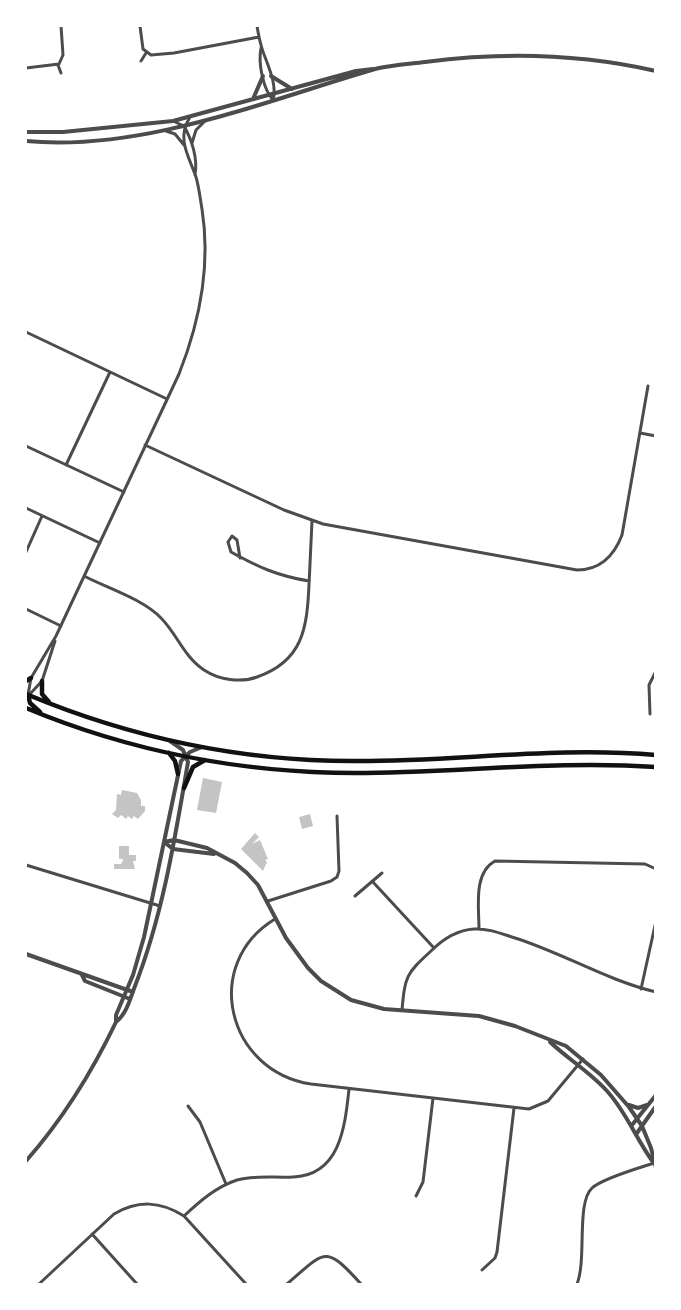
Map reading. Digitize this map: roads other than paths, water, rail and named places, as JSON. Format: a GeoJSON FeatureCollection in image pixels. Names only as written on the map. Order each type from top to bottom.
{"type":"FeatureCollection","features":[{"type":"Feature","properties":{"kind":"main road"},"geometry":{"type":"LineString","coordinates":[[26,681],[31,678]]}},
{"type":"Feature","properties":{"kind":"main road"},"geometry":{"type":"LineString","coordinates":[[42,681],[42,693],[50,705]]}},
{"type":"Feature","properties":{"kind":"main road"},"geometry":{"type":"LineString","coordinates":[[26,695],[106,724],[204,747],[263,756],[307,760],[384,760],[579,752],[656,755]]}},
{"type":"Feature","properties":{"kind":"main road"},"geometry":{"type":"LineString","coordinates":[[26,695],[30,703],[43,715]]}},
{"type":"Feature","properties":{"kind":"main road"},"geometry":{"type":"LineString","coordinates":[[26,708],[103,736],[169,753],[262,768],[324,772],[385,772],[579,764],[656,767]]}},
{"type":"Feature","properties":{"kind":"main road"},"geometry":{"type":"LineString","coordinates":[[579,752],[579,764]]}},
{"type":"Feature","properties":{"kind":"main road"},"geometry":{"type":"LineString","coordinates":[[169,753],[175,761],[178,774]]}},
{"type":"Feature","properties":{"kind":"main road"},"geometry":{"type":"LineString","coordinates":[[184,788],[193,767],[205,760]]}},
{"type":"Feature","properties":{"kind":"main road"},"geometry":{"type":"LineString","coordinates":[[384,760],[385,772]]}},
{"type":"Feature","properties":{"kind":"street"},"geometry":{"type":"LineString","coordinates":[[61,26],[63,55],[58,65],[61,73]]}},
{"type":"Feature","properties":{"kind":"street"},"geometry":{"type":"LineString","coordinates":[[140,26],[142,45],[146,53],[151,55],[174,53],[259,37]]}},
{"type":"Feature","properties":{"kind":"street"},"geometry":{"type":"LineString","coordinates":[[257,26],[275,94],[273,100]]}},
{"type":"Feature","properties":{"kind":"street"},"geometry":{"type":"LineString","coordinates":[[261,47],[259,56],[263,76],[273,100]]}},
{"type":"Feature","properties":{"kind":"street"},"geometry":{"type":"LineString","coordinates":[[141,61],[146,53]]}},
{"type":"Feature","properties":{"kind":"street"},"geometry":{"type":"LineString","coordinates":[[26,132],[63,132],[173,121],[356,71],[443,59],[510,56],[577,59],[656,71]]}},
{"type":"Feature","properties":{"kind":"street"},"geometry":{"type":"LineString","coordinates":[[26,68],[58,65]]}},
{"type":"Feature","properties":{"kind":"street"},"geometry":{"type":"LineString","coordinates":[[26,141],[89,140],[184,126],[376,69]]}},
{"type":"Feature","properties":{"kind":"street"},"geometry":{"type":"LineString","coordinates":[[252,100],[263,76]]}},
{"type":"Feature","properties":{"kind":"street"},"geometry":{"type":"LineString","coordinates":[[271,76],[292,89]]}},
{"type":"Feature","properties":{"kind":"street"},"geometry":{"type":"LineString","coordinates":[[190,117],[183,130],[185,147],[195,175]]}},
{"type":"Feature","properties":{"kind":"street"},"geometry":{"type":"LineString","coordinates":[[192,143],[196,130],[207,120]]}},
{"type":"Feature","properties":{"kind":"street"},"geometry":{"type":"LineString","coordinates":[[26,695],[31,678],[61,626],[191,343],[203,292],[206,251],[192,143],[184,126],[173,121]]}},
{"type":"Feature","properties":{"kind":"street"},"geometry":{"type":"LineString","coordinates":[[164,130],[175,134],[185,147]]}},
{"type":"Feature","properties":{"kind":"street"},"geometry":{"type":"LineString","coordinates":[[26,332],[167,399]]}},
{"type":"Feature","properties":{"kind":"street"},"geometry":{"type":"LineString","coordinates":[[66,465],[110,372]]}},
{"type":"Feature","properties":{"kind":"street"},"geometry":{"type":"LineString","coordinates":[[146,445],[312,521],[345,529],[587,570],[609,559],[622,535],[648,386]]}},
{"type":"Feature","properties":{"kind":"street"},"geometry":{"type":"LineString","coordinates":[[640,433],[656,436]]}},
{"type":"Feature","properties":{"kind":"street"},"geometry":{"type":"LineString","coordinates":[[26,446],[124,492]]}},
{"type":"Feature","properties":{"kind":"street"},"geometry":{"type":"LineString","coordinates":[[26,508],[100,543]]}},
{"type":"Feature","properties":{"kind":"street"},"geometry":{"type":"LineString","coordinates":[[26,552],[42,516]]}},
{"type":"Feature","properties":{"kind":"street"},"geometry":{"type":"LineString","coordinates":[[84,576],[155,612],[172,632],[184,652],[202,669],[219,677],[254,679],[277,669],[294,652],[303,634],[306,622],[312,521]]}},
{"type":"Feature","properties":{"kind":"street"},"geometry":{"type":"LineString","coordinates":[[240,558],[237,540],[232,536],[228,542],[231,552],[240,558],[275,574],[309,581]]}},
{"type":"Feature","properties":{"kind":"street"},"geometry":{"type":"LineString","coordinates":[[26,609],[61,626]]}},
{"type":"Feature","properties":{"kind":"street"},"geometry":{"type":"LineString","coordinates":[[26,695],[42,681],[56,636]]}},
{"type":"Feature","properties":{"kind":"street"},"geometry":{"type":"LineString","coordinates":[[650,714],[649,685],[656,671]]}},
{"type":"Feature","properties":{"kind":"street"},"geometry":{"type":"LineString","coordinates":[[26,1161],[70,1103],[104,1048],[116,1023],[122,1017],[139,976],[166,884],[188,762],[178,746],[167,739]]}},
{"type":"Feature","properties":{"kind":"street"},"geometry":{"type":"LineString","coordinates":[[116,1023],[116,1015],[139,957],[153,904],[181,761],[194,750],[204,747]]}},
{"type":"Feature","properties":{"kind":"street"},"geometry":{"type":"LineString","coordinates":[[268,901],[331,881],[337,877],[339,871],[337,816]]}},
{"type":"Feature","properties":{"kind":"street"},"geometry":{"type":"LineString","coordinates":[[164,842],[174,840],[207,848],[235,863],[247,873],[268,901],[296,954],[321,981],[351,1000],[367,1005],[402,1010],[479,1016],[515,1026],[566,1046],[602,1075],[626,1102],[642,1126],[655,1165]]}},
{"type":"Feature","properties":{"kind":"street"},"geometry":{"type":"LineString","coordinates":[[164,842],[173,849],[218,854]]}},
{"type":"Feature","properties":{"kind":"street"},"geometry":{"type":"LineString","coordinates":[[479,929],[481,877],[486,867],[495,861],[645,864],[656,869]]}},
{"type":"Feature","properties":{"kind":"street"},"geometry":{"type":"LineString","coordinates":[[26,866],[160,906]]}},
{"type":"Feature","properties":{"kind":"street"},"geometry":{"type":"LineString","coordinates":[[356,896],[382,873]]}},
{"type":"Feature","properties":{"kind":"street"},"geometry":{"type":"LineString","coordinates":[[372,881],[434,948]]}},
{"type":"Feature","properties":{"kind":"street"},"geometry":{"type":"LineString","coordinates":[[276,919],[263,927],[243,951],[237,965],[232,989],[233,1005],[241,1035],[254,1055],[287,1078],[349,1089],[529,1109],[548,1101],[583,1059]]}},
{"type":"Feature","properties":{"kind":"street"},"geometry":{"type":"LineString","coordinates":[[641,989],[656,921]]}},
{"type":"Feature","properties":{"kind":"street"},"geometry":{"type":"LineString","coordinates":[[402,1010],[407,976],[434,948],[455,933],[479,929],[494,931],[538,945],[610,978],[656,992]]}},
{"type":"Feature","properties":{"kind":"street"},"geometry":{"type":"LineString","coordinates":[[145,934],[151,936]]}},
{"type":"Feature","properties":{"kind":"street"},"geometry":{"type":"LineString","coordinates":[[26,954],[133,992]]}},
{"type":"Feature","properties":{"kind":"street"},"geometry":{"type":"LineString","coordinates":[[139,957],[145,958]]}},
{"type":"Feature","properties":{"kind":"street"},"geometry":{"type":"LineString","coordinates":[[82,975],[85,981],[130,999]]}},
{"type":"Feature","properties":{"kind":"street"},"geometry":{"type":"LineString","coordinates":[[133,975],[139,976]]}},
{"type":"Feature","properties":{"kind":"street"},"geometry":{"type":"LineString","coordinates":[[550,1041],[607,1091],[632,1125],[655,1165]]}},
{"type":"Feature","properties":{"kind":"street"},"geometry":{"type":"LineString","coordinates":[[184,1216],[208,1194],[226,1184],[246,1178],[299,1176],[320,1168],[332,1155],[341,1139],[345,1126],[349,1089]]}},
{"type":"Feature","properties":{"kind":"street"},"geometry":{"type":"LineString","coordinates":[[632,1125],[656,1095]]}},
{"type":"Feature","properties":{"kind":"street"},"geometry":{"type":"LineString","coordinates":[[416,1196],[423,1182],[433,1098]]}},
{"type":"Feature","properties":{"kind":"street"},"geometry":{"type":"LineString","coordinates":[[626,1102],[638,1108],[647,1106]]}},
{"type":"Feature","properties":{"kind":"street"},"geometry":{"type":"LineString","coordinates":[[188,1106],[200,1122],[226,1184]]}},
{"type":"Feature","properties":{"kind":"street"},"geometry":{"type":"LineString","coordinates":[[637,1133],[656,1106]]}},
{"type":"Feature","properties":{"kind":"street"},"geometry":{"type":"LineString","coordinates":[[482,1270],[495,1258],[497,1252],[514,1108]]}},
{"type":"Feature","properties":{"kind":"street"},"geometry":{"type":"LineString","coordinates":[[578,1284],[583,1264],[584,1208],[590,1191],[599,1183],[655,1165]]}},
{"type":"Feature","properties":{"kind":"street"},"geometry":{"type":"LineString","coordinates":[[39,1284],[114,1214],[137,1204],[161,1205],[184,1216],[246,1284]]}},
{"type":"Feature","properties":{"kind":"street"},"geometry":{"type":"LineString","coordinates":[[92,1234],[137,1284]]}},
{"type":"Feature","properties":{"kind":"street"},"geometry":{"type":"LineString","coordinates":[[287,1284],[316,1260],[326,1256],[337,1259],[362,1284]]}}]}
